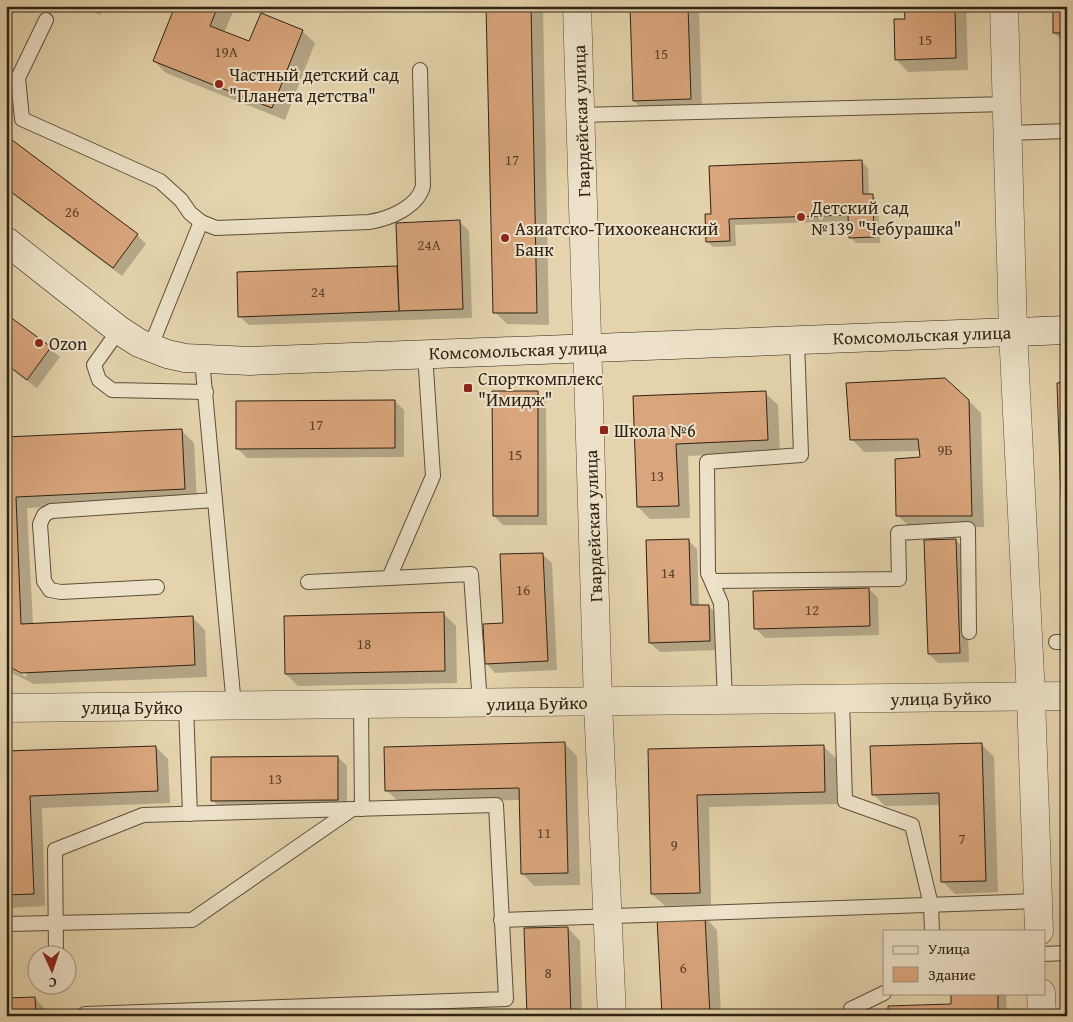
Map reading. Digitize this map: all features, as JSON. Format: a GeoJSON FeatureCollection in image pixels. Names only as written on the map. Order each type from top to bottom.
{"type":"FeatureCollection","features":[{"type":"Feature","properties":{"kind":"street","name":"Гвардейская улица"},"geometry":{"type":"LineString","coordinates":[[577,6],[598,702],[612,1016]]}},
{"type":"Feature","properties":{"kind":"street"},"geometry":{"type":"LineString","coordinates":[[1004,6],[1013,331],[1031,697],[1039,930]]}},
{"type":"Feature","properties":{"kind":"street","name":"Комсомольская улица"},"geometry":{"type":"LineString","coordinates":[[6,241],[119,330],[150,348],[167,354],[202,360],[250,361],[1067,330]]}},
{"type":"Feature","properties":{"kind":"street","name":"улица Буйко"},"geometry":{"type":"LineString","coordinates":[[6,708],[1067,696]]}},
{"type":"Feature","properties":{"kind":"street"},"geometry":{"type":"LineString","coordinates":[[1041,994],[1042,1016]]}},
{"type":"Feature","properties":{"kind":"lane"},"geometry":{"type":"LineString","coordinates":[[46,20],[18,78],[22,119],[160,181],[200,222],[216,228],[368,222],[385,218],[416,202],[423,186],[420,70]]}},
{"type":"Feature","properties":{"kind":"lane"},"geometry":{"type":"LineString","coordinates":[[580,115],[1007,104]]}},
{"type":"Feature","properties":{"kind":"lane"},"geometry":{"type":"LineString","coordinates":[[1008,133],[1067,131]]}},
{"type":"Feature","properties":{"kind":"lane"},"geometry":{"type":"LineString","coordinates":[[150,348],[200,222]]}},
{"type":"Feature","properties":{"kind":"lane"},"geometry":{"type":"LineString","coordinates":[[119,330],[94,365],[99,380],[112,390],[206,392]]}},
{"type":"Feature","properties":{"kind":"lane"},"geometry":{"type":"LineString","coordinates":[[725,701],[721,603],[708,573],[707,462],[801,456],[797,340]]}},
{"type":"Feature","properties":{"kind":"lane"},"geometry":{"type":"LineString","coordinates":[[389,578],[433,476],[425,353]]}},
{"type":"Feature","properties":{"kind":"lane"},"geometry":{"type":"LineString","coordinates":[[202,360],[234,706]]}},
{"type":"Feature","properties":{"kind":"lane"},"geometry":{"type":"LineString","coordinates":[[157,587],[61,592],[50,590],[44,581],[40,524],[44,515],[52,511],[215,500]]}},
{"type":"Feature","properties":{"kind":"lane"},"geometry":{"type":"LineString","coordinates":[[712,581],[899,579],[898,533],[968,530],[969,632]]}},
{"type":"Feature","properties":{"kind":"lane"},"geometry":{"type":"LineString","coordinates":[[308,582],[472,574],[480,704]]}},
{"type":"Feature","properties":{"kind":"lane"},"geometry":{"type":"LineString","coordinates":[[842,700],[845,801],[912,825],[931,905],[932,930]]}},
{"type":"Feature","properties":{"kind":"lane"},"geometry":{"type":"LineString","coordinates":[[357,809],[361,705]]}},
{"type":"Feature","properties":{"kind":"lane"},"geometry":{"type":"LineString","coordinates":[[186,706],[190,814]]}},
{"type":"Feature","properties":{"kind":"lane"},"geometry":{"type":"LineString","coordinates":[[56,944],[55,850],[142,815],[496,805],[506,999],[191,1013],[86,1014]]}},
{"type":"Feature","properties":{"kind":"lane"},"geometry":{"type":"LineString","coordinates":[[6,924],[192,920],[357,809]]}},
{"type":"Feature","properties":{"kind":"lane"},"geometry":{"type":"LineString","coordinates":[[501,920],[1038,901]]}},
{"type":"Feature","properties":{"kind":"lane"},"geometry":{"type":"LineString","coordinates":[[1046,954],[1067,953]]}},
{"type":"Feature","properties":{"kind":"lane"},"geometry":{"type":"LineString","coordinates":[[851,1016],[851,1009],[883,993]]}},
{"type":"Feature","properties":{"kind":"building"},"geometry":{"type":"Polygon","coordinates":[[[175,6],[218,6],[210,26],[249,41],[261,13],[303,30],[272,108],[153,61],[175,6]]]}},
{"type":"Feature","properties":{"kind":"building"},"geometry":{"type":"Polygon","coordinates":[[[486,6],[531,6],[537,313],[493,313],[486,6]]]}},
{"type":"Feature","properties":{"kind":"building"},"geometry":{"type":"Polygon","coordinates":[[[630,6],[688,6],[691,99],[633,101],[630,6]]]}},
{"type":"Feature","properties":{"kind":"building"},"geometry":{"type":"Polygon","coordinates":[[[904,6],[955,6],[956,58],[895,60],[894,19],[905,19],[904,6]]]}},
{"type":"Feature","properties":{"kind":"building"},"geometry":{"type":"Polygon","coordinates":[[[1053,6],[1067,6],[1067,33],[1053,33],[1053,6]]]}},
{"type":"Feature","properties":{"kind":"building"},"geometry":{"type":"Polygon","coordinates":[[[12,140],[138,234],[113,268],[6,188],[6,148],[12,140]]]}},
{"type":"Feature","properties":{"kind":"building","name":"Детский сад №139 \"Чебурашка\""},"geometry":{"type":"Polygon","coordinates":[[[862,160],[863,194],[873,194],[874,237],[849,238],[848,215],[729,219],[730,241],[706,242],[705,214],[711,214],[709,166],[862,160]]]}},
{"type":"Feature","properties":{"kind":"building"},"geometry":{"type":"Polygon","coordinates":[[[460,220],[463,309],[399,311],[396,223],[460,220]]]}},
{"type":"Feature","properties":{"kind":"building"},"geometry":{"type":"Polygon","coordinates":[[[397,266],[399,311],[238,317],[237,272],[397,266]]]}},
{"type":"Feature","properties":{"kind":"building"},"geometry":{"type":"Polygon","coordinates":[[[6,314],[51,347],[27,380],[6,364],[6,314]]]}},
{"type":"Feature","properties":{"kind":"building"},"geometry":{"type":"Polygon","coordinates":[[[945,378],[969,400],[972,516],[896,516],[895,459],[920,457],[918,439],[850,440],[846,383],[945,378]]]}},
{"type":"Feature","properties":{"kind":"building"},"geometry":{"type":"Polygon","coordinates":[[[1067,382],[1067,498],[1061,498],[1057,383],[1067,382]]]}},
{"type":"Feature","properties":{"kind":"building"},"geometry":{"type":"Polygon","coordinates":[[[492,391],[538,391],[538,516],[493,516],[492,391]]]}},
{"type":"Feature","properties":{"kind":"building"},"geometry":{"type":"Polygon","coordinates":[[[766,391],[768,440],[676,444],[679,506],[637,507],[633,396],[766,391]]]}},
{"type":"Feature","properties":{"kind":"building"},"geometry":{"type":"Polygon","coordinates":[[[395,400],[395,448],[236,449],[236,401],[395,400]]]}},
{"type":"Feature","properties":{"kind":"building"},"geometry":{"type":"Polygon","coordinates":[[[182,429],[185,489],[16,497],[21,624],[193,616],[195,665],[21,673],[6,665],[6,437],[182,429]]]}},
{"type":"Feature","properties":{"kind":"building"},"geometry":{"type":"Polygon","coordinates":[[[689,539],[691,605],[709,605],[710,641],[649,643],[646,540],[689,539]]]}},
{"type":"Feature","properties":{"kind":"building"},"geometry":{"type":"Polygon","coordinates":[[[956,539],[960,653],[928,654],[924,540],[956,539]]]}},
{"type":"Feature","properties":{"kind":"building"},"geometry":{"type":"Polygon","coordinates":[[[543,553],[548,661],[485,664],[483,624],[503,623],[500,554],[543,553]]]}},
{"type":"Feature","properties":{"kind":"building"},"geometry":{"type":"Polygon","coordinates":[[[869,588],[870,626],[754,629],[753,591],[869,588]]]}},
{"type":"Feature","properties":{"kind":"building"},"geometry":{"type":"Polygon","coordinates":[[[444,612],[445,671],[285,674],[284,616],[444,612]]]}},
{"type":"Feature","properties":{"kind":"building"},"geometry":{"type":"Polygon","coordinates":[[[565,742],[568,873],[521,874],[519,788],[385,791],[384,747],[565,742]]]}},
{"type":"Feature","properties":{"kind":"building"},"geometry":{"type":"Polygon","coordinates":[[[982,743],[986,881],[941,882],[939,793],[872,795],[870,746],[982,743]]]}},
{"type":"Feature","properties":{"kind":"building"},"geometry":{"type":"Polygon","coordinates":[[[824,745],[825,792],[697,795],[700,893],[651,894],[648,749],[824,745]]]}},
{"type":"Feature","properties":{"kind":"building"},"geometry":{"type":"Polygon","coordinates":[[[156,746],[158,791],[30,796],[34,894],[6,895],[6,751],[156,746]]]}},
{"type":"Feature","properties":{"kind":"building"},"geometry":{"type":"Polygon","coordinates":[[[338,756],[338,800],[211,801],[211,757],[338,756]]]}},
{"type":"Feature","properties":{"kind":"building"},"geometry":{"type":"Polygon","coordinates":[[[705,916],[710,1016],[662,1016],[657,918],[705,916]]]}},
{"type":"Feature","properties":{"kind":"building"},"geometry":{"type":"Polygon","coordinates":[[[568,927],[571,1016],[527,1016],[524,928],[568,927]]]}},
{"type":"Feature","properties":{"kind":"building"},"geometry":{"type":"Polygon","coordinates":[[[951,994],[998,994],[998,1016],[888,1016],[888,1006],[951,1004],[951,994]]]}},
{"type":"Feature","properties":{"kind":"building"},"geometry":{"type":"Polygon","coordinates":[[[35,997],[36,1016],[6,1016],[6,998],[35,997]]]}},
{"type":"Feature","properties":{"kind":"building"},"geometry":{"type":"Polygon","coordinates":[[[839,1011],[840,1016],[722,1016],[839,1011]]]}},
{"type":"Feature","properties":{"kind":"place","name":"Частный детский сад \"Планета детства\""},"geometry":{"type":"Point","coordinates":[219,84]}},
{"type":"Feature","properties":{"kind":"place","name":"Детский сад №139 \"Чебурашка\""},"geometry":{"type":"Point","coordinates":[801,217]}},
{"type":"Feature","properties":{"kind":"place","name":"Азиатско-Тихоокеанский Банк"},"geometry":{"type":"Point","coordinates":[505,238]}},
{"type":"Feature","properties":{"kind":"place","name":"Ozon"},"geometry":{"type":"Point","coordinates":[39,343]}},
{"type":"Feature","properties":{"kind":"place","name":"Спорткомплекс \"Имидж\""},"geometry":{"type":"Point","coordinates":[468,388]}},
{"type":"Feature","properties":{"kind":"place","name":"Школа №6"},"geometry":{"type":"Point","coordinates":[604,430]}}]}
